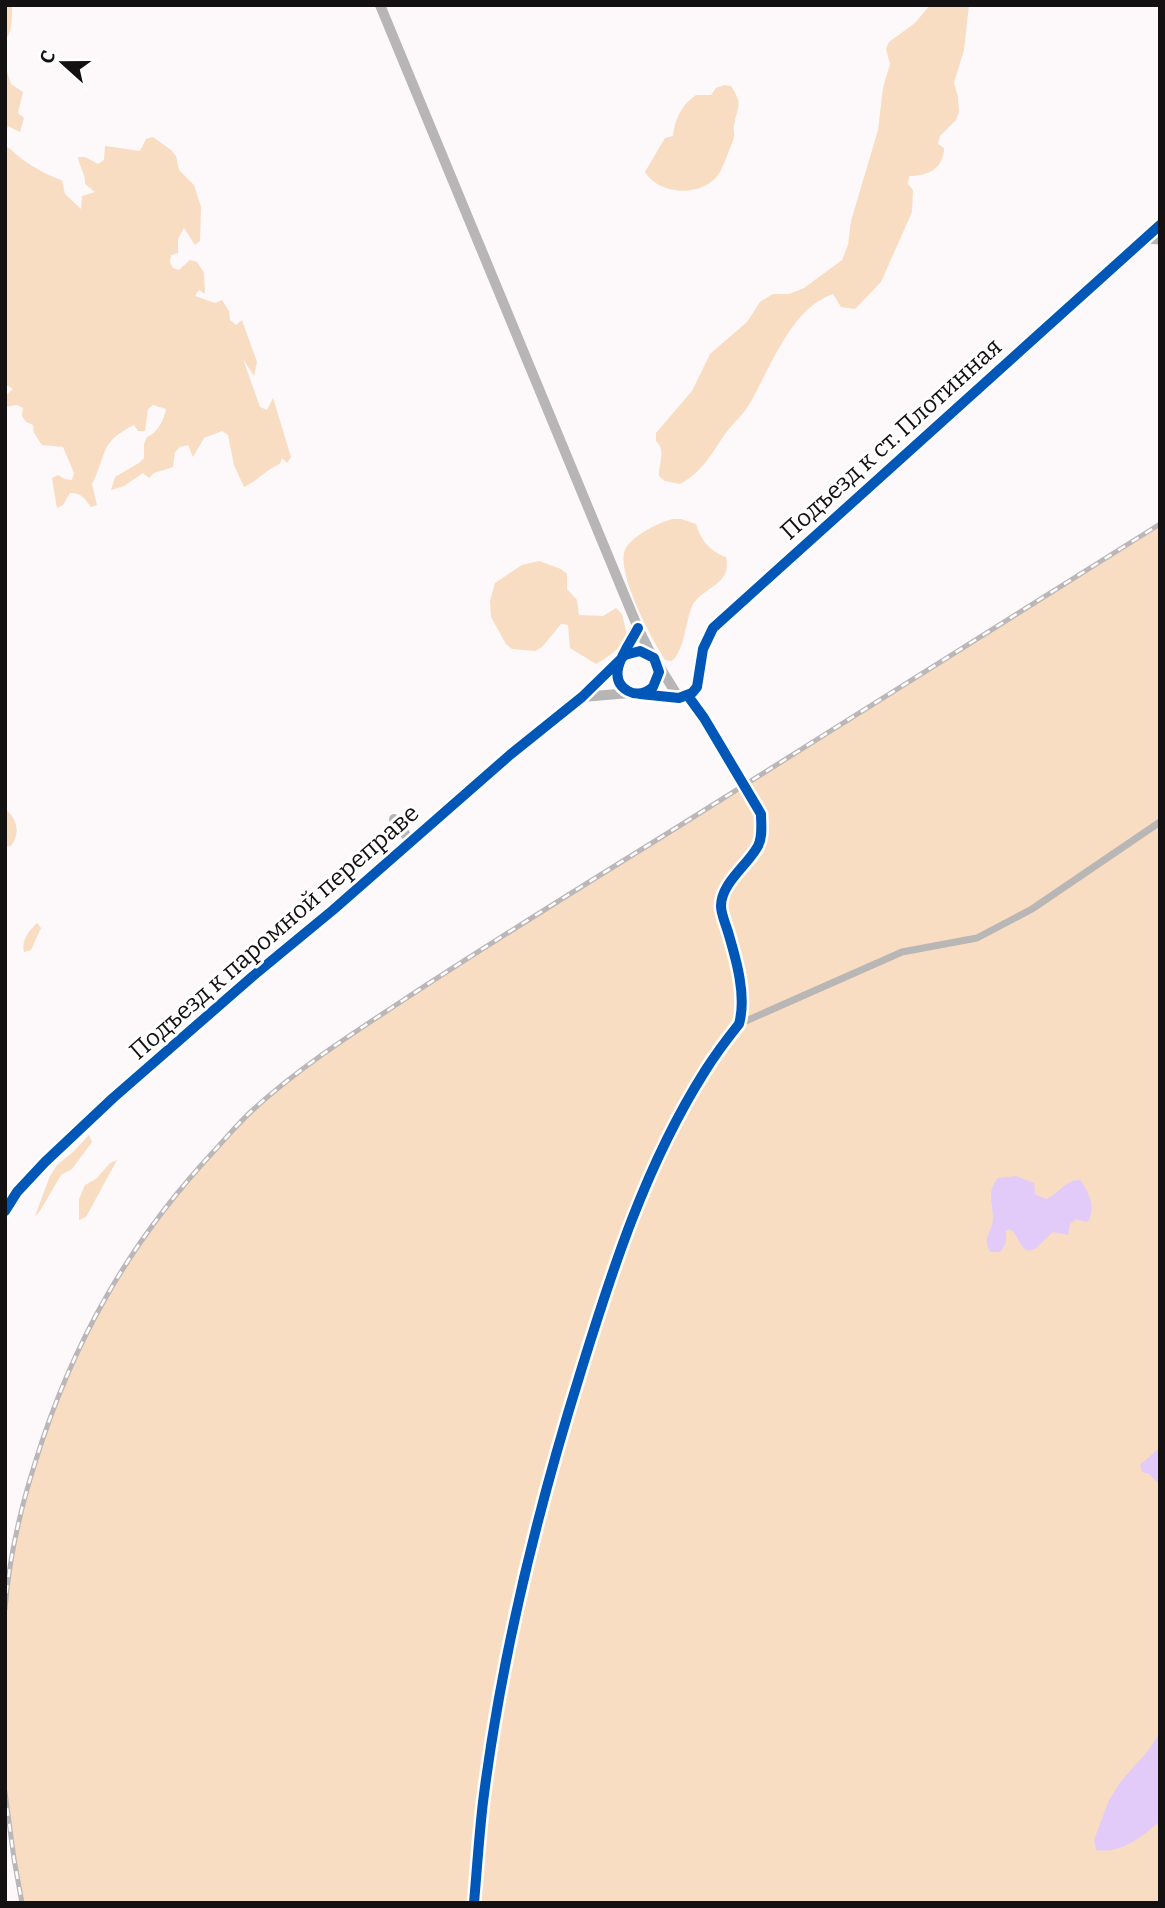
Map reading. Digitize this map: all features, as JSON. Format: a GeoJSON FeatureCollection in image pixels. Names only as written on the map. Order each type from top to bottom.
{"type":"FeatureCollection","features":[{"type":"Feature","properties":{"kind":"street"},"geometry":{"type":"LineString","coordinates":[[380,5],[638,628],[656,661],[710,728],[761,814],[762,831],[758,846],[725,891],[721,905],[734,953],[741,996],[739,1024],[705,1071],[675,1125],[636,1207],[610,1276],[559,1440],[512,1634],[484,1802],[474,1903]]}},
{"type":"Feature","properties":{"kind":"street","name":"Подъезд к ст. Плотинная"},"geometry":{"type":"LineString","coordinates":[[683,697],[697,687],[703,649],[713,628],[1160,225]]}},
{"type":"Feature","properties":{"kind":"street"},"geometry":{"type":"LineString","coordinates":[[1144,240],[1160,241]]}},
{"type":"Feature","properties":{"kind":"street"},"geometry":{"type":"LineString","coordinates":[[638,628],[617,668],[620,684],[636,693],[683,697]]}},
{"type":"Feature","properties":{"kind":"street"},"geometry":{"type":"LineString","coordinates":[[625,655],[640,651],[656,661]]}},
{"type":"Feature","properties":{"kind":"street","name":"Подъезд к паромной переправе"},"geometry":{"type":"LineString","coordinates":[[5,1211],[17,1192],[45,1161],[113,1098],[511,754],[582,697],[625,655]]}},
{"type":"Feature","properties":{"kind":"street"},"geometry":{"type":"LineString","coordinates":[[582,697],[647,692],[658,680],[656,661]]}},
{"type":"Feature","properties":{"kind":"street"},"geometry":{"type":"LineString","coordinates":[[394,820],[411,842]]}},
{"type":"Feature","properties":{"kind":"street"},"geometry":{"type":"LineString","coordinates":[[739,1024],[874,966],[902,951],[977,938],[1031,909],[1159,824]]}},
{"type":"Feature","properties":{"kind":"shaded area"},"geometry":{"type":"Polygon","coordinates":[[[5,5],[12,5],[12,14],[11,28],[5,40],[5,5]]]}},
{"type":"Feature","properties":{"kind":"shaded area"},"geometry":{"type":"Polygon","coordinates":[[[930,5],[969,5],[964,50],[954,83],[959,112],[956,120],[940,136],[938,144],[944,148],[938,166],[928,173],[909,176],[908,184],[913,190],[912,212],[881,282],[855,309],[841,307],[833,294],[804,313],[782,343],[747,408],[705,463],[680,484],[665,481],[659,476],[662,453],[656,441],[656,433],[692,391],[710,354],[747,322],[760,302],[773,294],[789,294],[804,288],[842,260],[878,130],[883,88],[890,64],[886,49],[889,42],[915,23],[930,5]]]}},
{"type":"Feature","properties":{"kind":"shaded area"},"geometry":{"type":"Polygon","coordinates":[[[5,65],[11,84],[23,92],[18,113],[24,118],[20,132],[8,126],[5,133],[5,65]]]}},
{"type":"Feature","properties":{"kind":"shaded area"},"geometry":{"type":"Polygon","coordinates":[[[731,86],[739,106],[733,139],[720,172],[704,186],[693,190],[671,189],[652,180],[645,172],[665,138],[673,136],[677,118],[683,108],[696,95],[711,95],[716,88],[731,86]]]}},
{"type":"Feature","properties":{"kind":"shaded area"},"geometry":{"type":"Polygon","coordinates":[[[153,137],[176,156],[179,170],[194,185],[201,207],[200,241],[195,245],[184,228],[178,239],[178,253],[171,255],[170,262],[173,268],[179,270],[190,260],[197,262],[204,273],[205,294],[199,290],[195,296],[215,303],[222,300],[229,311],[230,320],[236,325],[242,320],[257,362],[254,376],[243,359],[260,407],[267,410],[273,398],[291,457],[287,463],[282,458],[280,464],[244,487],[234,465],[228,435],[222,431],[204,438],[193,457],[188,445],[180,447],[175,452],[173,467],[154,473],[149,478],[143,473],[124,486],[111,490],[115,477],[144,458],[147,437],[157,429],[166,409],[153,405],[148,409],[145,431],[138,431],[134,425],[114,437],[105,450],[92,484],[97,505],[91,507],[80,495],[70,493],[63,505],[57,508],[52,478],[58,475],[72,480],[74,473],[63,447],[42,445],[34,433],[33,425],[26,422],[22,416],[23,408],[17,405],[5,407],[5,396],[13,389],[5,384],[5,146],[34,167],[62,180],[65,194],[81,209],[82,196],[95,192],[85,184],[78,157],[85,157],[98,164],[104,160],[105,146],[140,151],[146,139],[153,137]]]}},
{"type":"Feature","properties":{"kind":"shaded area"},"geometry":{"type":"Polygon","coordinates":[[[673,519],[696,524],[706,544],[726,557],[727,567],[720,581],[695,602],[682,643],[672,661],[665,660],[631,592],[626,577],[624,553],[637,536],[673,519]]]}},
{"type":"Feature","properties":{"kind":"shaded area"},"geometry":{"type":"Polygon","coordinates":[[[1160,524],[1160,1903],[22,1903],[5,1792],[5,1609],[17,1530],[30,1478],[68,1369],[101,1302],[143,1235],[190,1176],[253,1109],[335,1045],[465,959],[1160,524]]]}},
{"type":"Feature","properties":{"kind":"shaded area"},"geometry":{"type":"Polygon","coordinates":[[[539,561],[567,574],[567,589],[577,600],[579,615],[603,616],[616,608],[622,614],[627,635],[614,652],[596,664],[570,648],[568,625],[561,624],[542,647],[535,651],[512,649],[506,644],[491,617],[490,601],[495,583],[522,565],[539,561]]]}},
{"type":"Feature","properties":{"kind":"shaded area"},"geometry":{"type":"Polygon","coordinates":[[[5,809],[15,821],[17,831],[11,846],[5,847],[5,809]]]}},
{"type":"Feature","properties":{"kind":"shaded area"},"geometry":{"type":"Polygon","coordinates":[[[37,923],[41,928],[31,950],[24,952],[25,940],[37,923]]]}},
{"type":"Feature","properties":{"kind":"shaded area"},"geometry":{"type":"Polygon","coordinates":[[[89,1135],[92,1142],[72,1169],[61,1175],[35,1216],[57,1165],[89,1135]]]}},
{"type":"Feature","properties":{"kind":"shaded area"},"geometry":{"type":"Polygon","coordinates":[[[117,1160],[86,1217],[79,1220],[79,1199],[85,1185],[117,1160]]]}},
{"type":"Feature","properties":{"kind":"shaded area"},"geometry":{"type":"Polygon","coordinates":[[[1016,1176],[1034,1183],[1035,1194],[1046,1199],[1070,1182],[1080,1180],[1090,1199],[1089,1220],[1086,1222],[1076,1219],[1070,1224],[1068,1235],[1053,1232],[1029,1251],[1009,1229],[1006,1231],[1006,1242],[1001,1252],[990,1252],[987,1238],[993,1223],[992,1188],[998,1178],[1016,1176]]]}},
{"type":"Feature","properties":{"kind":"shaded area"},"geometry":{"type":"Polygon","coordinates":[[[1160,1447],[1160,1485],[1149,1474],[1142,1472],[1140,1465],[1160,1447]]]}},
{"type":"Feature","properties":{"kind":"shaded area"},"geometry":{"type":"Polygon","coordinates":[[[1160,1733],[1160,1821],[1122,1847],[1096,1850],[1094,1840],[1109,1800],[1160,1733]]]}},
{"type":"Feature","properties":{"kind":"railway"},"geometry":{"type":"LineString","coordinates":[[5,1609],[12,1553],[30,1481],[50,1419],[86,1335],[130,1258],[156,1221],[184,1185],[250,1113],[308,1065],[435,979],[1160,524]]}},
{"type":"Feature","properties":{"kind":"railway"},"geometry":{"type":"LineString","coordinates":[[5,1792],[22,1903]]}},
{"type":"Feature","properties":{"kind":"cycle path"},"geometry":{"type":"LineString","coordinates":[[640,694],[679,698],[692,693],[697,687],[703,649],[713,628],[1160,225]]}},
{"type":"Feature","properties":{"kind":"cycle path"},"geometry":{"type":"LineString","coordinates":[[5,1211],[17,1192],[45,1162],[113,1098],[511,754],[582,697],[625,655],[640,651],[654,658],[659,672],[653,687],[641,693],[631,693],[621,685],[618,678],[620,661],[624,652],[638,628]]}},
{"type":"Feature","properties":{"kind":"cycle path"},"geometry":{"type":"LineString","coordinates":[[474,1903],[483,1802],[510,1640],[535,1532],[564,1426],[618,1257],[648,1180],[684,1106],[721,1047],[739,1024],[741,1013],[740,978],[721,906],[725,890],[758,846],[761,814],[688,696]]}}]}
